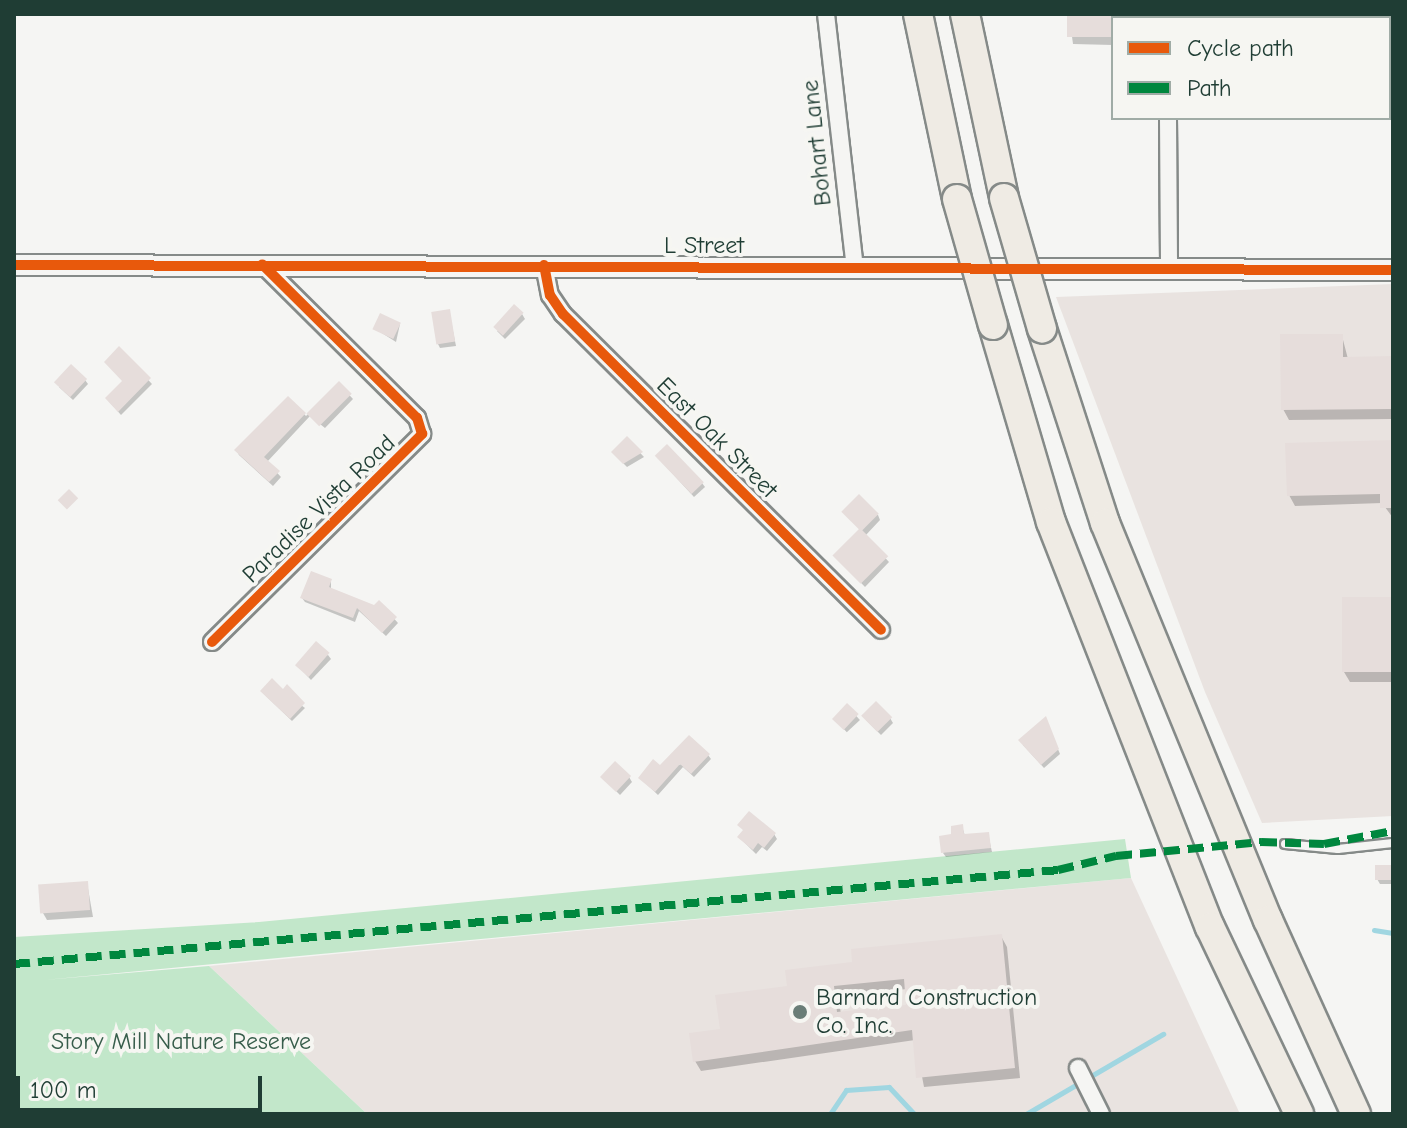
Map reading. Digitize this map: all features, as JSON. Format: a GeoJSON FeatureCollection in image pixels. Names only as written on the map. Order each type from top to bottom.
{"type":"FeatureCollection","features":[{"type":"Feature","properties":{"kind":"highway"},"geometry":{"type":"LineString","coordinates":[[918,14],[957,199],[1051,522],[1210,927],[1299,1114]]}},
{"type":"Feature","properties":{"kind":"highway"},"geometry":{"type":"LineString","coordinates":[[965,14],[1004,198],[1042,329],[1105,523],[1200,761],[1356,1114]]}},
{"type":"Feature","properties":{"kind":"street","name":"Bohart Lane"},"geometry":{"type":"LineString","coordinates":[[826,14],[855,267]]}},
{"type":"Feature","properties":{"kind":"street"},"geometry":{"type":"LineString","coordinates":[[1168,120],[1169,269]]}},
{"type":"Feature","properties":{"kind":"street","name":"Paradise Vista Road"},"geometry":{"type":"LineString","coordinates":[[212,642],[422,434],[417,418],[262,264]]}},
{"type":"Feature","properties":{"kind":"street","name":"L Street"},"geometry":{"type":"LineString","coordinates":[[14,265],[1393,270]]}},
{"type":"Feature","properties":{"kind":"street","name":"East Oak Street"},"geometry":{"type":"LineString","coordinates":[[544,265],[550,295],[563,314],[881,630]]}},
{"type":"Feature","properties":{"kind":"street"},"geometry":{"type":"LineString","coordinates":[[1078,1068],[1099,1110]]}},
{"type":"Feature","properties":{"kind":"lane"},"geometry":{"type":"LineString","coordinates":[[1285,844],[1338,849],[1393,843]]}},
{"type":"Feature","properties":{"kind":"shaded area"},"geometry":{"type":"Polygon","coordinates":[[[1393,284],[1393,816],[1262,823],[1205,692],[1056,297],[1393,284]]]}},
{"type":"Feature","properties":{"kind":"shaded area"},"geometry":{"type":"Polygon","coordinates":[[[1131,878],[1240,1114],[367,1114],[209,966],[1131,878]]]}},
{"type":"Feature","properties":{"kind":"green space","name":"Story Mill Nature Reserve"},"geometry":{"type":"Polygon","coordinates":[[[1125,839],[1131,878],[44,980],[209,966],[367,1114],[14,1114],[14,937],[259,922],[1125,839]]]}},
{"type":"Feature","properties":{"kind":"building"},"geometry":{"type":"Polygon","coordinates":[[[1067,14],[1113,14],[1111,37],[1067,37],[1067,14]]]}},
{"type":"Feature","properties":{"kind":"building"},"geometry":{"type":"Polygon","coordinates":[[[514,304],[524,313],[503,336],[493,327],[514,304]]]}},
{"type":"Feature","properties":{"kind":"building"},"geometry":{"type":"Polygon","coordinates":[[[450,309],[455,342],[436,345],[431,312],[450,309]]]}},
{"type":"Feature","properties":{"kind":"building"},"geometry":{"type":"Polygon","coordinates":[[[380,313],[401,323],[393,339],[372,329],[380,313]]]}},
{"type":"Feature","properties":{"kind":"building"},"geometry":{"type":"Polygon","coordinates":[[[1280,334],[1343,334],[1343,357],[1393,356],[1393,409],[1281,410],[1280,334]]]}},
{"type":"Feature","properties":{"kind":"building"},"geometry":{"type":"Polygon","coordinates":[[[119,346],[151,378],[118,412],[105,398],[122,381],[104,362],[119,346]]]}},
{"type":"Feature","properties":{"kind":"building"},"geometry":{"type":"Polygon","coordinates":[[[71,364],[87,379],[70,397],[54,382],[71,364]]]}},
{"type":"Feature","properties":{"kind":"building"},"geometry":{"type":"Polygon","coordinates":[[[339,381],[352,394],[319,426],[306,414],[339,381]]]}},
{"type":"Feature","properties":{"kind":"building"},"geometry":{"type":"Polygon","coordinates":[[[288,396],[306,413],[264,457],[280,471],[269,482],[234,450],[288,396]]]}},
{"type":"Feature","properties":{"kind":"building"},"geometry":{"type":"Polygon","coordinates":[[[627,436],[643,452],[623,464],[611,452],[627,436]]]}},
{"type":"Feature","properties":{"kind":"building"},"geometry":{"type":"Polygon","coordinates":[[[1393,440],[1393,508],[1380,508],[1380,494],[1287,496],[1285,443],[1393,440]]]}},
{"type":"Feature","properties":{"kind":"building"},"geometry":{"type":"Polygon","coordinates":[[[667,444],[704,482],[692,494],[655,456],[667,444]]]}},
{"type":"Feature","properties":{"kind":"building"},"geometry":{"type":"Polygon","coordinates":[[[69,489],[78,498],[67,510],[58,500],[69,489]]]}},
{"type":"Feature","properties":{"kind":"building"},"geometry":{"type":"Polygon","coordinates":[[[859,494],[879,514],[861,531],[841,512],[859,494]]]}},
{"type":"Feature","properties":{"kind":"building"},"geometry":{"type":"Polygon","coordinates":[[[860,528],[888,556],[861,584],[832,556],[860,528]]]}},
{"type":"Feature","properties":{"kind":"building"},"geometry":{"type":"Polygon","coordinates":[[[311,571],[332,579],[329,587],[374,605],[379,600],[397,617],[382,633],[357,608],[353,618],[300,598],[311,571]]]}},
{"type":"Feature","properties":{"kind":"building"},"geometry":{"type":"Polygon","coordinates":[[[1342,597],[1393,597],[1393,672],[1342,672],[1342,597]]]}},
{"type":"Feature","properties":{"kind":"building"},"geometry":{"type":"Polygon","coordinates":[[[316,641],[330,653],[309,677],[295,665],[316,641]]]}},
{"type":"Feature","properties":{"kind":"building"},"geometry":{"type":"Polygon","coordinates":[[[272,678],[283,689],[287,684],[305,703],[290,719],[260,691],[272,678]]]}},
{"type":"Feature","properties":{"kind":"building"},"geometry":{"type":"Polygon","coordinates":[[[876,701],[892,717],[877,732],[861,716],[876,701]]]}},
{"type":"Feature","properties":{"kind":"building"},"geometry":{"type":"Polygon","coordinates":[[[847,703],[859,714],[844,730],[832,719],[847,703]]]}},
{"type":"Feature","properties":{"kind":"building"},"geometry":{"type":"Polygon","coordinates":[[[1046,716],[1059,749],[1041,765],[1018,740],[1046,716]]]}},
{"type":"Feature","properties":{"kind":"building"},"geometry":{"type":"Polygon","coordinates":[[[689,735],[710,754],[691,774],[680,764],[655,792],[638,778],[653,759],[660,765],[689,735]]]}},
{"type":"Feature","properties":{"kind":"building"},"geometry":{"type":"Polygon","coordinates":[[[615,761],[631,776],[616,792],[600,777],[615,761]]]}},
{"type":"Feature","properties":{"kind":"building"},"geometry":{"type":"Polygon","coordinates":[[[749,811],[776,833],[764,848],[758,843],[753,850],[737,837],[743,830],[737,825],[749,811]]]}},
{"type":"Feature","properties":{"kind":"building"},"geometry":{"type":"Polygon","coordinates":[[[963,824],[964,834],[989,832],[991,848],[941,853],[939,836],[951,834],[951,826],[963,824]]]}},
{"type":"Feature","properties":{"kind":"building"},"geometry":{"type":"Polygon","coordinates":[[[1375,865],[1393,865],[1393,880],[1375,880],[1375,865]]]}},
{"type":"Feature","properties":{"kind":"building"},"geometry":{"type":"Polygon","coordinates":[[[88,881],[90,910],[40,913],[38,884],[88,881]]]}},
{"type":"Feature","properties":{"kind":"building"},"geometry":{"type":"Polygon","coordinates":[[[1002,934],[1015,1068],[916,1078],[912,1030],[693,1062],[689,1033],[720,1029],[715,995],[787,986],[785,970],[852,962],[851,949],[1002,934]],[[904,979],[834,986],[837,1012],[906,1005],[904,979]]]}},
{"type":"Feature","properties":{"kind":"waterway"},"geometry":{"type":"LineString","coordinates":[[1374,930],[1393,933]]}},
{"type":"Feature","properties":{"kind":"waterway"},"geometry":{"type":"LineString","coordinates":[[1026,1114],[1163,1034]]}},
{"type":"Feature","properties":{"kind":"waterway"},"geometry":{"type":"LineString","coordinates":[[830,1114],[846,1090],[889,1087],[914,1114]]}},
{"type":"Feature","properties":{"kind":"marked path"},"geometry":{"type":"LineString","coordinates":[[14,964],[1058,870],[1116,856],[1261,842],[1324,844],[1393,831]]}},
{"type":"Feature","properties":{"kind":"cycle path"},"geometry":{"type":"LineString","coordinates":[[212,642],[422,434],[417,418],[262,264]]}},
{"type":"Feature","properties":{"kind":"cycle path"},"geometry":{"type":"LineString","coordinates":[[14,265],[1393,270]]}},
{"type":"Feature","properties":{"kind":"cycle path"},"geometry":{"type":"LineString","coordinates":[[544,265],[550,295],[563,314],[881,630]]}},
{"type":"Feature","properties":{"kind":"place","name":"Barnard Construction Co. Inc."},"geometry":{"type":"Point","coordinates":[800,1012]}}]}
